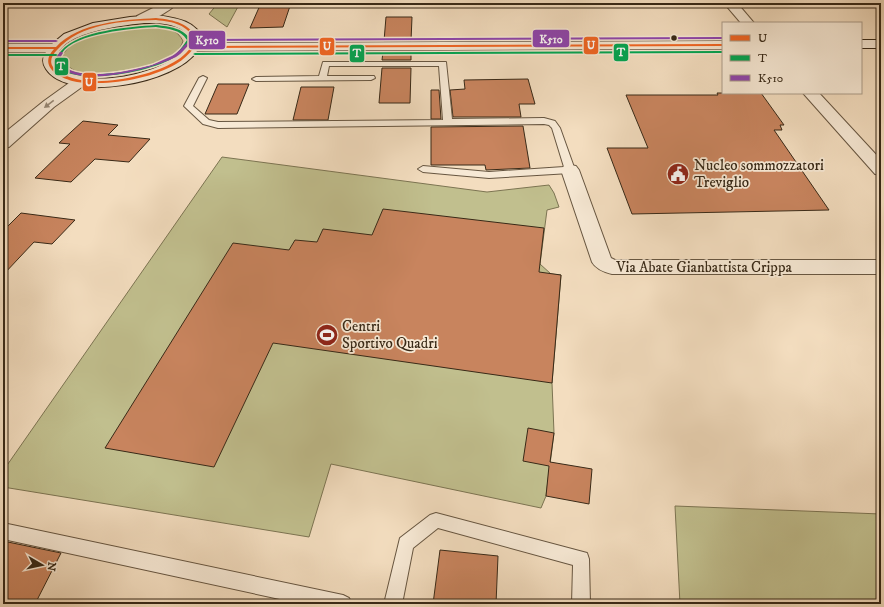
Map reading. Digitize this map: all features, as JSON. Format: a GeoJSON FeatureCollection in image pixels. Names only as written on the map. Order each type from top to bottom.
{"type":"FeatureCollection","features":[{"type":"Feature","properties":{"kind":"street"},"geometry":{"type":"LineString","coordinates":[[142,19],[171,3]]}},
{"type":"Feature","properties":{"kind":"street"},"geometry":{"type":"LineString","coordinates":[[730,3],[747,22]]}},
{"type":"Feature","properties":{"kind":"street"},"geometry":{"type":"LineString","coordinates":[[142,19],[170,21],[185,26],[194,32],[197,41],[195,47],[180,61],[152,74],[118,81],[81,81],[66,77],[52,68],[49,60],[52,52],[72,36],[95,27],[122,21],[142,19]]}},
{"type":"Feature","properties":{"kind":"street"},"geometry":{"type":"LineString","coordinates":[[862,44],[881,44]]}},
{"type":"Feature","properties":{"kind":"street"},"geometry":{"type":"LineString","coordinates":[[195,47],[722,45]]}},
{"type":"Feature","properties":{"kind":"street"},"geometry":{"type":"LineString","coordinates":[[3,48],[56,48]]}},
{"type":"Feature","properties":{"kind":"street"},"geometry":{"type":"LineString","coordinates":[[3,143],[50,104],[81,81]]}},
{"type":"Feature","properties":{"kind":"street"},"geometry":{"type":"LineString","coordinates":[[812,94],[873,154],[881,170]]}},
{"type":"Feature","properties":{"kind":"street","name":"Via Abate Gianbattista Crippa"},"geometry":{"type":"LineString","coordinates":[[570,170],[602,262],[612,267],[881,267]]}},
{"type":"Feature","properties":{"kind":"lane"},"geometry":{"type":"LineString","coordinates":[[323,78],[326,64],[443,64],[448,122]]}},
{"type":"Feature","properties":{"kind":"lane"},"geometry":{"type":"LineString","coordinates":[[203,78],[188,106],[206,122],[218,125],[544,120],[552,123],[556,128],[570,170],[489,175],[422,169]]}},
{"type":"Feature","properties":{"kind":"lane"},"geometry":{"type":"LineString","coordinates":[[256,79],[371,78]]}},
{"type":"Feature","properties":{"kind":"lane"},"geometry":{"type":"LineString","coordinates":[[393,604],[406,544],[436,520],[581,559],[581,604]]}},
{"type":"Feature","properties":{"kind":"lane"},"geometry":{"type":"LineString","coordinates":[[3,531],[343,604]]}},
{"type":"Feature","properties":{"kind":"shaded area"},"geometry":{"type":"Polygon","coordinates":[[[218,3],[240,3],[227,27],[209,14],[218,3]]]}},
{"type":"Feature","properties":{"kind":"shaded area"},"geometry":{"type":"Polygon","coordinates":[[[133,24],[154,25],[168,28],[179,35],[183,41],[176,53],[161,63],[143,70],[122,75],[101,76],[83,74],[69,67],[62,56],[75,41],[84,36],[103,29],[133,24]]]}},
{"type":"Feature","properties":{"kind":"shaded area","name":"Centri Sportivo Quadri"},"geometry":{"type":"Polygon","coordinates":[[[222,157],[487,192],[549,185],[554,193],[559,207],[547,210],[540,264],[551,274],[561,275],[552,383],[554,433],[546,496],[541,508],[331,464],[309,537],[3,487],[3,471],[222,157]]]}},
{"type":"Feature","properties":{"kind":"shaded area"},"geometry":{"type":"Polygon","coordinates":[[[675,506],[881,514],[881,604],[680,604],[675,506]]]}},
{"type":"Feature","properties":{"kind":"building"},"geometry":{"type":"Polygon","coordinates":[[[261,3],[291,3],[283,27],[250,28],[261,3]]]}},
{"type":"Feature","properties":{"kind":"building"},"geometry":{"type":"Polygon","coordinates":[[[386,17],[412,17],[411,41],[384,41],[386,17]]]}},
{"type":"Feature","properties":{"kind":"building"},"geometry":{"type":"Polygon","coordinates":[[[383,52],[411,52],[411,60],[382,60],[383,52]]]}},
{"type":"Feature","properties":{"kind":"building"},"geometry":{"type":"Polygon","coordinates":[[[382,68],[411,68],[410,103],[379,103],[382,68]]]}},
{"type":"Feature","properties":{"kind":"building"},"geometry":{"type":"Polygon","coordinates":[[[528,79],[535,104],[519,104],[521,117],[453,117],[450,90],[465,89],[464,80],[528,79]]]}},
{"type":"Feature","properties":{"kind":"building"},"geometry":{"type":"Polygon","coordinates":[[[218,84],[249,84],[237,114],[205,114],[218,84]]]}},
{"type":"Feature","properties":{"kind":"building"},"geometry":{"type":"Polygon","coordinates":[[[301,87],[334,87],[328,120],[293,120],[301,87]]]}},
{"type":"Feature","properties":{"kind":"building"},"geometry":{"type":"Polygon","coordinates":[[[431,90],[439,90],[441,119],[431,119],[431,90]]]}},
{"type":"Feature","properties":{"kind":"building"},"geometry":{"type":"Polygon","coordinates":[[[717,93],[762,94],[784,125],[780,125],[782,130],[774,130],[829,210],[632,214],[607,148],[648,148],[626,95],[718,95],[717,93]]]}},
{"type":"Feature","properties":{"kind":"building"},"geometry":{"type":"Polygon","coordinates":[[[83,121],[118,125],[108,135],[150,139],[129,162],[95,159],[71,182],[35,178],[70,144],[59,143],[83,121]]]}},
{"type":"Feature","properties":{"kind":"building"},"geometry":{"type":"Polygon","coordinates":[[[523,126],[530,168],[486,170],[485,165],[431,165],[431,127],[523,126]]]}},
{"type":"Feature","properties":{"kind":"building"},"geometry":{"type":"Polygon","coordinates":[[[383,209],[544,228],[539,272],[561,275],[552,383],[273,343],[214,467],[105,448],[233,243],[289,250],[295,240],[317,242],[323,229],[372,235],[383,209]]]}},
{"type":"Feature","properties":{"kind":"building"},"geometry":{"type":"Polygon","coordinates":[[[21,213],[75,220],[52,244],[34,242],[3,275],[3,231],[21,213]]]}},
{"type":"Feature","properties":{"kind":"building"},"geometry":{"type":"Polygon","coordinates":[[[528,428],[554,433],[550,462],[592,469],[589,504],[546,496],[549,466],[523,461],[528,428]]]}},
{"type":"Feature","properties":{"kind":"building"},"geometry":{"type":"Polygon","coordinates":[[[3,541],[61,553],[35,604],[3,604],[3,541]]]}},
{"type":"Feature","properties":{"kind":"building"},"geometry":{"type":"Polygon","coordinates":[[[440,550],[498,556],[496,604],[433,604],[440,550]]]}},
{"type":"Feature","properties":{"kind":"transit line","name":"U"},"geometry":{"type":"LineString","coordinates":[[156,19],[180,24],[190,30],[197,41],[184,57],[162,70],[130,79],[112,82],[94,82],[77,81],[63,77],[50,65],[50,58],[53,52],[73,35],[100,25],[114,22],[156,19]]}},
{"type":"Feature","properties":{"kind":"transit line","name":"T"},"geometry":{"type":"LineString","coordinates":[[156,26],[179,31],[189,40],[183,48],[169,59],[128,72],[93,75],[78,74],[65,70],[57,62],[61,52],[70,44],[83,38],[116,30],[156,26]]}},
{"type":"Feature","properties":{"kind":"transit line","name":"K510"},"geometry":{"type":"LineString","coordinates":[[61,53],[57,59],[62,67],[71,72],[83,75],[97,75],[128,72],[154,65],[177,55],[194,40],[722,38]]}},
{"type":"Feature","properties":{"kind":"transit line","name":"K510"},"geometry":{"type":"LineString","coordinates":[[3,41],[56,41]]}},
{"type":"Feature","properties":{"kind":"transit line","name":"U"},"geometry":{"type":"LineString","coordinates":[[195,47],[722,45]]}},
{"type":"Feature","properties":{"kind":"transit line","name":"U"},"geometry":{"type":"LineString","coordinates":[[3,48],[56,48]]}},
{"type":"Feature","properties":{"kind":"transit line","name":"T"},"geometry":{"type":"LineString","coordinates":[[195,54],[722,52]]}},
{"type":"Feature","properties":{"kind":"transit line","name":"T"},"geometry":{"type":"LineString","coordinates":[[3,55],[56,55]]}},
{"type":"Feature","properties":{"kind":"place","name":"Nucleo sommozzatori Treviglio"},"geometry":{"type":"Point","coordinates":[678,174]}},
{"type":"Feature","properties":{"kind":"place","name":"Centri Sportivo Quadri"},"geometry":{"type":"Point","coordinates":[327,335]}}]}
